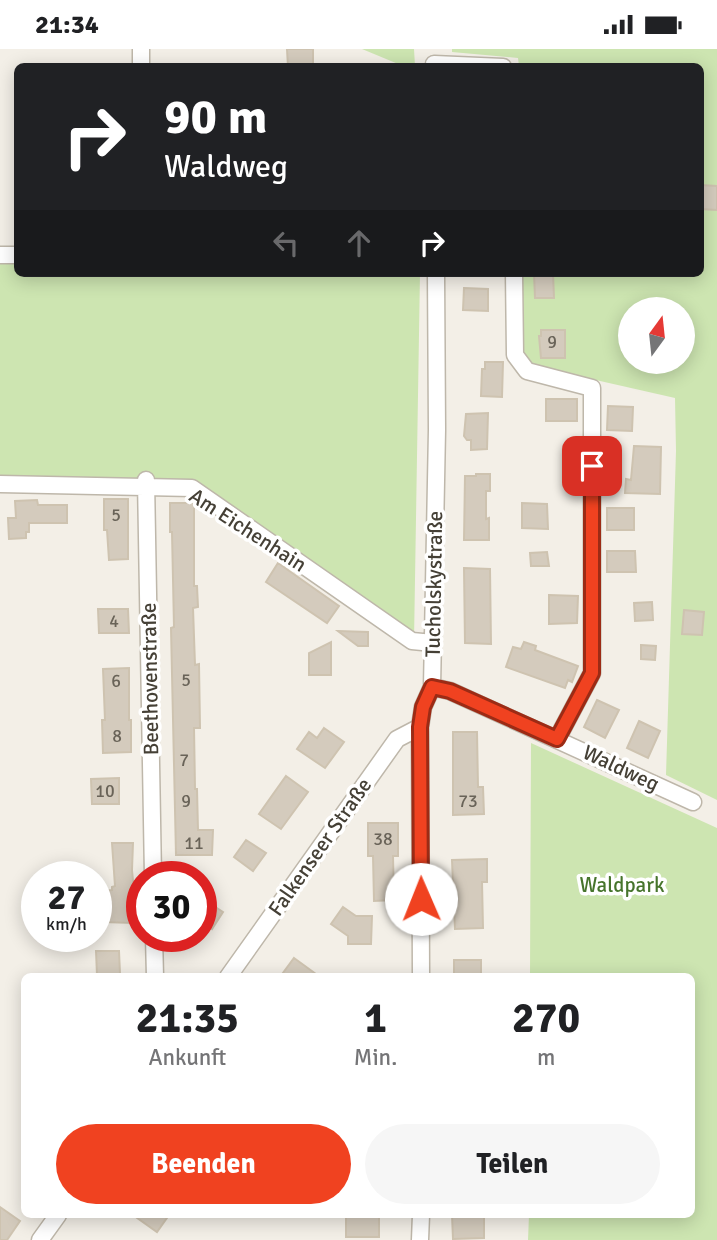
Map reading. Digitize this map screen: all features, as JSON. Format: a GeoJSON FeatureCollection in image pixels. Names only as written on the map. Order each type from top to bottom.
{"type":"FeatureCollection","features":[{"type":"Feature","properties":{"kind":"street"},"geometry":{"type":"LineString","coordinates":[[433,60],[463,63]]}},
{"type":"Feature","properties":{"kind":"street","name":"Tucholskystraße"},"geometry":{"type":"LineString","coordinates":[[421,973],[420,727],[423,707],[432,687],[437,430],[436,277]]}},
{"type":"Feature","properties":{"kind":"street"},"geometry":{"type":"LineString","coordinates":[[514,277],[515,355],[527,371],[592,388],[592,673],[557,739]]}},
{"type":"Feature","properties":{"kind":"street","name":"Am Eichenhain"},"geometry":{"type":"LineString","coordinates":[[0,484],[146,483],[192,488],[412,641],[433,643]]}},
{"type":"Feature","properties":{"kind":"street","name":"Beethovenstraße"},"geometry":{"type":"LineString","coordinates":[[146,483],[153,861]]}},
{"type":"Feature","properties":{"kind":"street","name":"Waldweg"},"geometry":{"type":"LineString","coordinates":[[432,687],[450,691],[693,801]]}},
{"type":"Feature","properties":{"kind":"street","name":"Falkenseer Straße"},"geometry":{"type":"LineString","coordinates":[[231,973],[397,739],[420,727]]}},
{"type":"Feature","properties":{"kind":"street"},"geometry":{"type":"LineString","coordinates":[[155,952],[155,973]]}},
{"type":"Feature","properties":{"kind":"street"},"geometry":{"type":"LineString","coordinates":[[43,1239],[56,1218]]}},
{"type":"Feature","properties":{"kind":"street"},"geometry":{"type":"LineString","coordinates":[[420,1240],[421,1218]]}},
{"type":"Feature","properties":{"kind":"green space"},"geometry":{"type":"Polygon","coordinates":[[[362,49],[414,49],[415,63],[396,63],[362,49]]]}},
{"type":"Feature","properties":{"kind":"green space"},"geometry":{"type":"Polygon","coordinates":[[[452,49],[717,49],[717,800],[666,775],[676,451],[675,398],[534,366],[522,353],[521,277],[704,277],[704,63],[519,63],[518,58],[452,52],[452,49]]]}},
{"type":"Feature","properties":{"kind":"green space"},"geometry":{"type":"Polygon","coordinates":[[[0,255],[14,255],[14,277],[420,277],[414,641],[190,487],[0,480],[0,255]]]}},
{"type":"Feature","properties":{"kind":"green space","name":"Waldpark"},"geometry":{"type":"Polygon","coordinates":[[[531,743],[717,828],[717,1240],[528,1240],[529,1218],[695,1218],[695,973],[530,973],[531,743]]]}},
{"type":"Feature","properties":{"kind":"building"},"geometry":{"type":"Polygon","coordinates":[[[287,49],[313,49],[313,63],[288,63],[287,49]]]}},
{"type":"Feature","properties":{"kind":"building"},"geometry":{"type":"Polygon","coordinates":[[[704,185],[717,186],[717,210],[704,209],[704,185]]]}},
{"type":"Feature","properties":{"kind":"building"},"geometry":{"type":"Polygon","coordinates":[[[534,277],[553,277],[554,298],[535,298],[534,277]]]}},
{"type":"Feature","properties":{"kind":"building"},"geometry":{"type":"Polygon","coordinates":[[[464,288],[488,289],[488,311],[463,310],[464,288]]]}},
{"type":"Feature","properties":{"kind":"building"},"geometry":{"type":"Polygon","coordinates":[[[541,330],[565,330],[565,358],[541,358],[541,330]]]}},
{"type":"Feature","properties":{"kind":"building"},"geometry":{"type":"Polygon","coordinates":[[[485,362],[503,362],[502,397],[481,396],[482,369],[485,369],[485,362]]]}},
{"type":"Feature","properties":{"kind":"building"},"geometry":{"type":"Polygon","coordinates":[[[546,399],[577,399],[577,421],[546,421],[546,399]]]}},
{"type":"Feature","properties":{"kind":"building"},"geometry":{"type":"Polygon","coordinates":[[[608,406],[633,407],[632,431],[607,430],[608,406]]]}},
{"type":"Feature","properties":{"kind":"building"},"geometry":{"type":"Polygon","coordinates":[[[488,413],[487,449],[471,450],[471,440],[464,436],[466,414],[488,413]]]}},
{"type":"Feature","properties":{"kind":"building"},"geometry":{"type":"Polygon","coordinates":[[[634,446],[661,447],[660,494],[625,493],[626,479],[631,480],[634,446]]]}},
{"type":"Feature","properties":{"kind":"building"},"geometry":{"type":"Polygon","coordinates":[[[490,474],[490,491],[486,491],[489,540],[464,540],[465,476],[490,474]]]}},
{"type":"Feature","properties":{"kind":"building"},"geometry":{"type":"Polygon","coordinates":[[[104,499],[128,499],[128,559],[109,560],[107,530],[104,530],[104,499]]]}},
{"type":"Feature","properties":{"kind":"building"},"geometry":{"type":"Polygon","coordinates":[[[37,500],[38,505],[67,505],[67,523],[29,523],[26,538],[9,539],[8,518],[16,518],[15,501],[37,500]]]}},
{"type":"Feature","properties":{"kind":"building"},"geometry":{"type":"Polygon","coordinates":[[[170,503],[194,503],[194,586],[197,586],[198,607],[193,608],[195,665],[199,664],[200,728],[194,728],[195,789],[198,830],[213,830],[212,855],[176,855],[170,503]]]}},
{"type":"Feature","properties":{"kind":"building"},"geometry":{"type":"Polygon","coordinates":[[[522,503],[547,504],[548,529],[522,528],[522,503]]]}},
{"type":"Feature","properties":{"kind":"building"},"geometry":{"type":"Polygon","coordinates":[[[607,508],[634,508],[634,530],[607,530],[607,508]]]}},
{"type":"Feature","properties":{"kind":"building"},"geometry":{"type":"Polygon","coordinates":[[[607,551],[635,551],[636,572],[607,572],[607,551]]]}},
{"type":"Feature","properties":{"kind":"building"},"geometry":{"type":"Polygon","coordinates":[[[547,552],[549,566],[531,566],[530,553],[547,552]]]}},
{"type":"Feature","properties":{"kind":"building"},"geometry":{"type":"Polygon","coordinates":[[[278,563],[339,606],[327,623],[266,582],[278,563]]]}},
{"type":"Feature","properties":{"kind":"building"},"geometry":{"type":"Polygon","coordinates":[[[464,568],[490,569],[491,644],[465,643],[464,568]]]}},
{"type":"Feature","properties":{"kind":"building"},"geometry":{"type":"Polygon","coordinates":[[[549,595],[578,596],[577,623],[549,624],[549,595]]]}},
{"type":"Feature","properties":{"kind":"building"},"geometry":{"type":"Polygon","coordinates":[[[652,602],[653,620],[635,621],[634,603],[652,602]]]}},
{"type":"Feature","properties":{"kind":"building"},"geometry":{"type":"Polygon","coordinates":[[[98,609],[128,609],[129,633],[99,633],[98,609]]]}},
{"type":"Feature","properties":{"kind":"building"},"geometry":{"type":"Polygon","coordinates":[[[684,610],[704,612],[702,635],[682,634],[684,610]]]}},
{"type":"Feature","properties":{"kind":"building"},"geometry":{"type":"Polygon","coordinates":[[[338,631],[368,632],[368,646],[358,646],[338,631]]]}},
{"type":"Feature","properties":{"kind":"building"},"geometry":{"type":"Polygon","coordinates":[[[331,642],[331,675],[309,675],[309,653],[331,642]]]}},
{"type":"Feature","properties":{"kind":"building"},"geometry":{"type":"Polygon","coordinates":[[[524,642],[536,646],[535,650],[578,666],[572,682],[568,680],[565,688],[506,667],[513,647],[521,649],[524,642]]]}},
{"type":"Feature","properties":{"kind":"building"},"geometry":{"type":"Polygon","coordinates":[[[641,645],[656,646],[655,660],[641,659],[641,645]]]}},
{"type":"Feature","properties":{"kind":"building"},"geometry":{"type":"Polygon","coordinates":[[[129,668],[131,752],[103,753],[103,669],[129,668]]]}},
{"type":"Feature","properties":{"kind":"building"},"geometry":{"type":"Polygon","coordinates":[[[597,700],[619,710],[605,738],[584,727],[597,700]]]}},
{"type":"Feature","properties":{"kind":"building"},"geometry":{"type":"Polygon","coordinates":[[[639,721],[660,731],[648,758],[627,748],[639,721]]]}},
{"type":"Feature","properties":{"kind":"building"},"geometry":{"type":"Polygon","coordinates":[[[324,728],[344,742],[325,768],[297,749],[309,732],[317,738],[324,728]]]}},
{"type":"Feature","properties":{"kind":"building"},"geometry":{"type":"Polygon","coordinates":[[[453,732],[477,732],[478,787],[483,787],[484,814],[453,815],[453,732]]]}},
{"type":"Feature","properties":{"kind":"building"},"geometry":{"type":"Polygon","coordinates":[[[286,776],[308,792],[281,829],[259,814],[286,776]]]}},
{"type":"Feature","properties":{"kind":"building"},"geometry":{"type":"Polygon","coordinates":[[[119,778],[119,804],[92,804],[91,779],[119,778]]]}},
{"type":"Feature","properties":{"kind":"building"},"geometry":{"type":"Polygon","coordinates":[[[368,823],[398,823],[398,856],[393,856],[394,900],[374,901],[373,856],[368,856],[368,823]]]}},
{"type":"Feature","properties":{"kind":"building"},"geometry":{"type":"Polygon","coordinates":[[[246,840],[266,853],[253,871],[234,857],[246,840]]]}},
{"type":"Feature","properties":{"kind":"building"},"geometry":{"type":"Polygon","coordinates":[[[112,843],[133,843],[132,861],[126,861],[126,923],[112,922],[112,887],[115,886],[112,843]]]}},
{"type":"Feature","properties":{"kind":"building"},"geometry":{"type":"Polygon","coordinates":[[[487,859],[487,882],[482,882],[483,928],[455,929],[452,860],[487,859]]]}},
{"type":"Feature","properties":{"kind":"building"},"geometry":{"type":"Polygon","coordinates":[[[343,907],[356,916],[372,916],[371,944],[348,944],[348,936],[331,924],[343,907]]]}},
{"type":"Feature","properties":{"kind":"building"},"geometry":{"type":"Polygon","coordinates":[[[217,908],[223,912],[217,921],[217,908]]]}},
{"type":"Feature","properties":{"kind":"building"},"geometry":{"type":"Polygon","coordinates":[[[119,951],[120,973],[97,973],[96,952],[119,951]]]}},
{"type":"Feature","properties":{"kind":"building"},"geometry":{"type":"Polygon","coordinates":[[[294,958],[315,973],[283,973],[294,958]]]}},
{"type":"Feature","properties":{"kind":"building"},"geometry":{"type":"Polygon","coordinates":[[[454,960],[481,960],[481,973],[454,973],[454,960]]]}},
{"type":"Feature","properties":{"kind":"building"},"geometry":{"type":"Polygon","coordinates":[[[0,1207],[20,1221],[7,1240],[0,1240],[0,1207]]]}},
{"type":"Feature","properties":{"kind":"building"},"geometry":{"type":"Polygon","coordinates":[[[137,1218],[167,1218],[157,1232],[137,1218]]]}},
{"type":"Feature","properties":{"kind":"building"},"geometry":{"type":"Polygon","coordinates":[[[346,1218],[379,1218],[379,1237],[346,1237],[346,1218]]]}},
{"type":"Feature","properties":{"kind":"building"},"geometry":{"type":"Polygon","coordinates":[[[452,1218],[484,1218],[484,1238],[453,1239],[452,1218]]]}},
{"type":"Feature","properties":{"kind":"route"},"geometry":{"type":"LineString","coordinates":[[421,899],[420,727],[423,707],[432,687],[450,691],[557,739],[592,673],[592,466]]}}]}
